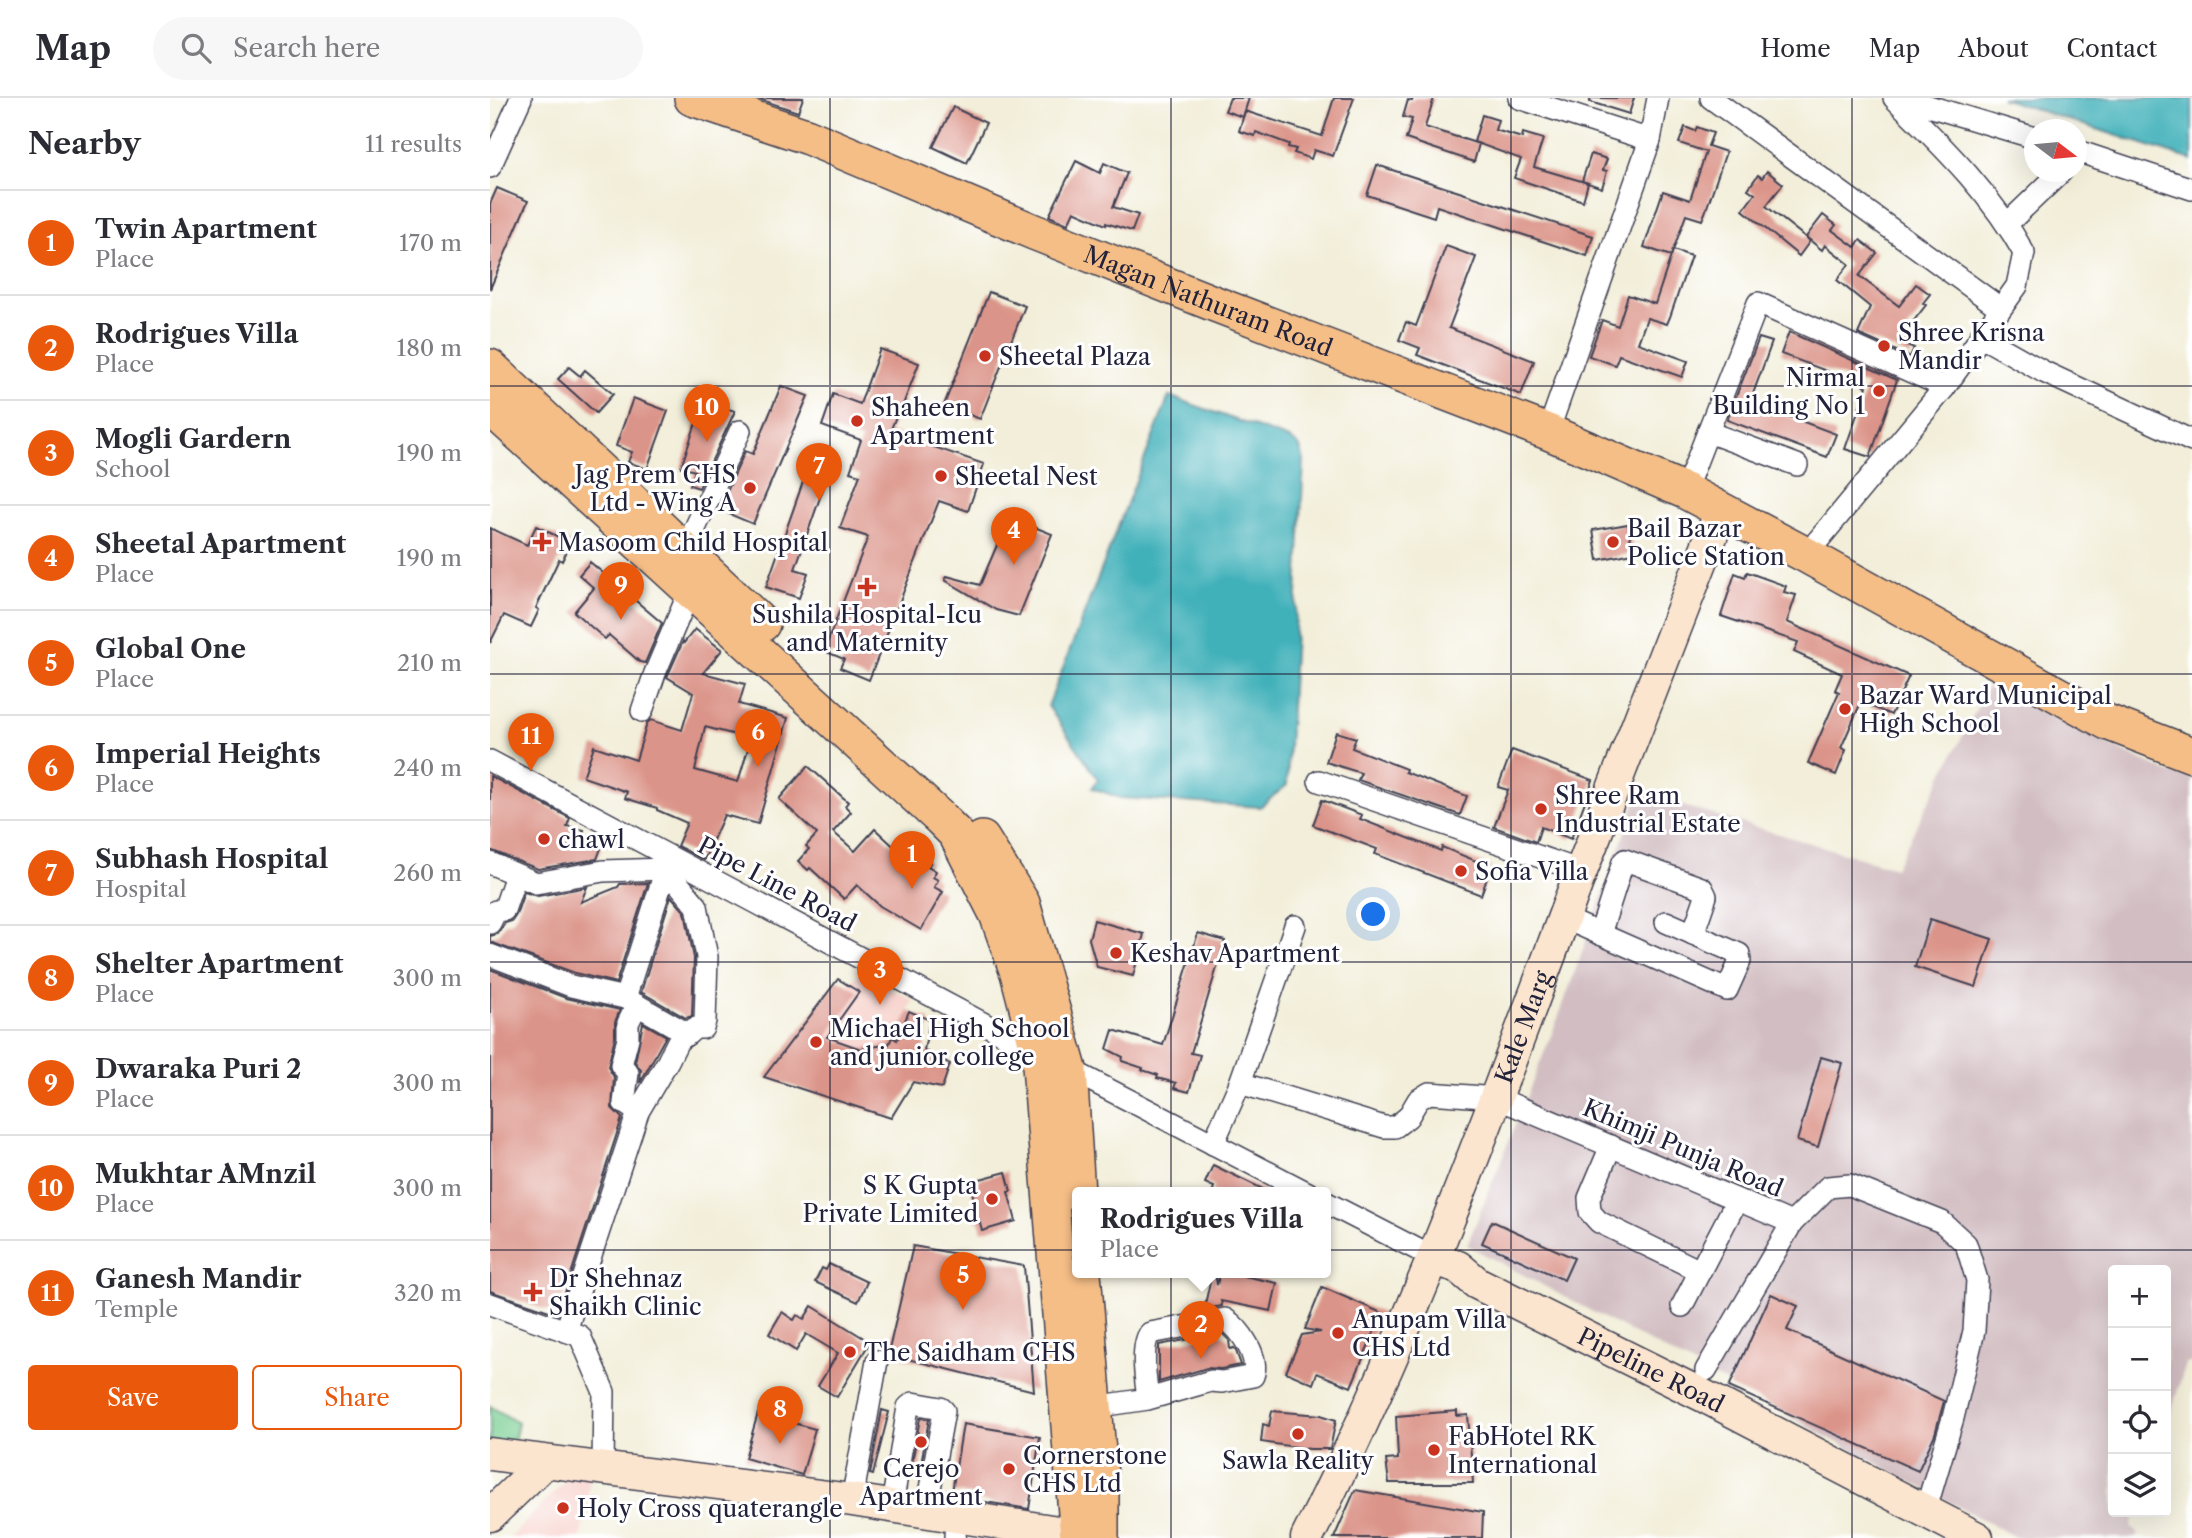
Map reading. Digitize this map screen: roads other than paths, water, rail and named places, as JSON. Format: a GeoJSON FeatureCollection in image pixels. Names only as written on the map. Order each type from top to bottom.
{"type":"FeatureCollection","features":[{"type":"Feature","properties":{"kind":"main road","name":"Magan Nathuram Road"},"geometry":{"type":"LineString","coordinates":[[692,98],[806,136],[1034,232],[1548,432],[1685,491],[2107,722],[2192,755]]}},
{"type":"Feature","properties":{"kind":"main road"},"geometry":{"type":"LineString","coordinates":[[490,367],[922,774],[952,799],[974,826],[1022,903],[1076,1187]]}},
{"type":"Feature","properties":{"kind":"main road"},"geometry":{"type":"LineString","coordinates":[[490,407],[956,834],[997,914],[1018,974],[1054,1061],[1088,1537]]}},
{"type":"Feature","properties":{"kind":"main road"},"geometry":{"type":"LineString","coordinates":[[1083,1278],[1101,1488],[1088,1537]]}},
{"type":"Feature","properties":{"kind":"street"},"geometry":{"type":"LineString","coordinates":[[490,167],[521,98]]}},
{"type":"Feature","properties":{"kind":"street"},"geometry":{"type":"LineString","coordinates":[[1519,98],[1650,140]]}},
{"type":"Feature","properties":{"kind":"street"},"geometry":{"type":"LineString","coordinates":[[1548,432],[1650,140],[1658,98]]}},
{"type":"Feature","properties":{"kind":"street"},"geometry":{"type":"LineString","coordinates":[[1711,98],[2000,308]]}},
{"type":"Feature","properties":{"kind":"street"},"geometry":{"type":"LineString","coordinates":[[1806,555],[1945,387],[2017,286],[2024,253],[2008,223],[1952,156],[1894,98]]}},
{"type":"Feature","properties":{"kind":"street"},"geometry":{"type":"LineString","coordinates":[[1902,98],[2024,135]]}},
{"type":"Feature","properties":{"kind":"street"},"geometry":{"type":"LineString","coordinates":[[2087,156],[2192,188]]}},
{"type":"Feature","properties":{"kind":"street"},"geometry":{"type":"LineString","coordinates":[[2008,223],[2051,182]]}},
{"type":"Feature","properties":{"kind":"street"},"geometry":{"type":"LineString","coordinates":[[1685,491],[1758,303],[1945,387]]}},
{"type":"Feature","properties":{"kind":"street"},"geometry":{"type":"LineString","coordinates":[[1980,336],[2044,372],[2192,441]]}},
{"type":"Feature","properties":{"kind":"street"},"geometry":{"type":"LineString","coordinates":[[685,550],[740,431]]}},
{"type":"Feature","properties":{"kind":"street"},"geometry":{"type":"LineString","coordinates":[[1708,432],[1797,465]]}},
{"type":"Feature","properties":{"kind":"street","name":"Kale Marg"},"geometry":{"type":"LineString","coordinates":[[1307,1538],[1446,1263],[1497,1098],[1721,511]]}},
{"type":"Feature","properties":{"kind":"street"},"geometry":{"type":"LineString","coordinates":[[642,710],[690,590]]}},
{"type":"Feature","properties":{"kind":"street","name":"Pipe Line Road"},"geometry":{"type":"LineString","coordinates":[[490,761],[1054,1061]]}},
{"type":"Feature","properties":{"kind":"street"},"geometry":{"type":"LineString","coordinates":[[1319,781],[1584,865],[1620,871]]}},
{"type":"Feature","properties":{"kind":"street"},"geometry":{"type":"LineString","coordinates":[[1600,934],[1623,862],[1629,860],[1702,888],[1706,896],[1693,934]]}},
{"type":"Feature","properties":{"kind":"street"},"geometry":{"type":"LineString","coordinates":[[490,863],[536,883],[603,871],[666,869]]}},
{"type":"Feature","properties":{"kind":"street"},"geometry":{"type":"LineString","coordinates":[[638,1112],[624,1103],[628,1073],[621,1065],[628,1038],[631,1002],[666,869]]}},
{"type":"Feature","properties":{"kind":"street"},"geometry":{"type":"LineString","coordinates":[[566,1331],[638,1112],[678,1041],[695,1028],[703,1028],[705,1021],[707,957],[697,906],[666,869]]}},
{"type":"Feature","properties":{"kind":"street"},"geometry":{"type":"LineString","coordinates":[[490,923],[496,911],[504,909],[516,875]]}},
{"type":"Feature","properties":{"kind":"street"},"geometry":{"type":"LineString","coordinates":[[1564,918],[1727,990],[1740,961],[1739,954],[1666,922]]}},
{"type":"Feature","properties":{"kind":"street"},"geometry":{"type":"LineString","coordinates":[[1213,1144],[1240,1083],[1295,926]]}},
{"type":"Feature","properties":{"kind":"street"},"geometry":{"type":"LineString","coordinates":[[490,955],[571,986],[631,1002],[688,1034]]}},
{"type":"Feature","properties":{"kind":"street"},"geometry":{"type":"LineString","coordinates":[[1054,1061],[1296,1187]]}},
{"type":"Feature","properties":{"kind":"street","name":"Khimji Punja Road"},"geometry":{"type":"LineString","coordinates":[[1240,1083],[1384,1127],[1395,1127],[1408,1117],[1418,1100],[1429,1093],[1497,1098],[1792,1223],[1828,1187],[1850,1185],[1942,1222],[1966,1244],[1977,1280],[1974,1331],[1953,1418],[1926,1507]]}},
{"type":"Feature","properties":{"kind":"street"},"geometry":{"type":"LineString","coordinates":[[1611,1146],[1589,1198],[1590,1212],[1599,1223],[1700,1271]]}},
{"type":"Feature","properties":{"kind":"street"},"geometry":{"type":"LineString","coordinates":[[1682,1306],[1737,1200]]}},
{"type":"Feature","properties":{"kind":"street","name":"Pipeline Road"},"geometry":{"type":"LineString","coordinates":[[1331,1205],[1446,1263],[1477,1283],[1520,1295],[1704,1395],[1926,1507],[1977,1538]]}},
{"type":"Feature","properties":{"kind":"street"},"geometry":{"type":"LineString","coordinates":[[1706,1370],[1792,1223]]}},
{"type":"Feature","properties":{"kind":"street"},"geometry":{"type":"LineString","coordinates":[[490,1304],[580,1336],[604,1392],[603,1467]]}},
{"type":"Feature","properties":{"kind":"street"},"geometry":{"type":"LineString","coordinates":[[1094,1407],[1148,1399],[1211,1381],[1222,1382],[1253,1376],[1255,1366],[1243,1337],[1225,1319],[1150,1333],[1146,1340],[1145,1370],[1148,1399]]}},
{"type":"Feature","properties":{"kind":"street"},"geometry":{"type":"LineString","coordinates":[[852,1500],[877,1362]]}},
{"type":"Feature","properties":{"kind":"street"},"geometry":{"type":"LineString","coordinates":[[892,1506],[908,1407],[913,1403],[941,1408],[944,1411],[946,1522]]}},
{"type":"Feature","properties":{"kind":"street"},"geometry":{"type":"LineString","coordinates":[[490,1454],[852,1500],[892,1506],[946,1522],[1088,1537]]}},
{"type":"Feature","properties":{"kind":"street"},"geometry":{"type":"LineString","coordinates":[[490,1515],[545,1462]]}},
{"type":"Feature","properties":{"kind":"street"},"geometry":{"type":"LineString","coordinates":[[1926,1507],[1999,1538]]}},
{"type":"Feature","properties":{"kind":"water"},"geometry":{"type":"Polygon","coordinates":[[[2001,98],[2192,98],[2192,160],[2087,126],[2087,119],[2066,119],[2001,98]]]}},
{"type":"Feature","properties":{"kind":"water"},"geometry":{"type":"Polygon","coordinates":[[[1169,396],[1292,440],[1300,447],[1304,460],[1287,785],[1260,807],[1120,798],[1092,788],[1098,779],[1048,706],[1169,396]]]}},
{"type":"Feature","properties":{"kind":"place","name":"Shree Krisna Mandir"},"geometry":{"type":"Point","coordinates":[1884,346]}},
{"type":"Feature","properties":{"kind":"place","name":"Sheetal Plaza"},"geometry":{"type":"Point","coordinates":[985,356]}},
{"type":"Feature","properties":{"kind":"place","name":"Nirmal Building No 1"},"geometry":{"type":"Point","coordinates":[1879,391]}},
{"type":"Feature","properties":{"kind":"place","name":"Shaheen Apartment"},"geometry":{"type":"Point","coordinates":[857,421]}},
{"type":"Feature","properties":{"kind":"place","name":"Mukhtar AMnzil"},"geometry":{"type":"Point","coordinates":[707,442]}},
{"type":"Feature","properties":{"kind":"place","name":"Sheetal Nest"},"geometry":{"type":"Point","coordinates":[941,476]}},
{"type":"Feature","properties":{"kind":"place","name":"Jag Prem CHS Ltd - Wing A"},"geometry":{"type":"Point","coordinates":[750,488]}},
{"type":"Feature","properties":{"kind":"place","name":"Subhash Hospital"},"geometry":{"type":"Point","coordinates":[819,501]}},
{"type":"Feature","properties":{"kind":"place","name":"Masoom Child Hospital"},"geometry":{"type":"Point","coordinates":[542,542]}},
{"type":"Feature","properties":{"kind":"place","name":"Bail Bazar Police Station"},"geometry":{"type":"Point","coordinates":[1613,542]}},
{"type":"Feature","properties":{"kind":"place","name":"Sheetal Apartment"},"geometry":{"type":"Point","coordinates":[1014,565]}},
{"type":"Feature","properties":{"kind":"place","name":"Sushila Hospital-Icu and Maternity"},"geometry":{"type":"Point","coordinates":[867,587]}},
{"type":"Feature","properties":{"kind":"place","name":"Dwaraka Puri 2"},"geometry":{"type":"Point","coordinates":[621,620]}},
{"type":"Feature","properties":{"kind":"place","name":"Bazar Ward Municipal High School"},"geometry":{"type":"Point","coordinates":[1845,709]}},
{"type":"Feature","properties":{"kind":"place","name":"Imperial Heights"},"geometry":{"type":"Point","coordinates":[758,767]}},
{"type":"Feature","properties":{"kind":"place","name":"Ganesh Mandir"},"geometry":{"type":"Point","coordinates":[531,771]}},
{"type":"Feature","properties":{"kind":"place","name":"Shree Ram Industrial Estate"},"geometry":{"type":"Point","coordinates":[1541,809]}},
{"type":"Feature","properties":{"kind":"place","name":"chawl"},"geometry":{"type":"Point","coordinates":[544,839]}},
{"type":"Feature","properties":{"kind":"place","name":"Sofia Villa"},"geometry":{"type":"Point","coordinates":[1461,871]}},
{"type":"Feature","properties":{"kind":"place","name":"Twin Apartment"},"geometry":{"type":"Point","coordinates":[912,889]}},
{"type":"Feature","properties":{"kind":"place","name":"Keshav Apartment"},"geometry":{"type":"Point","coordinates":[1116,953]}},
{"type":"Feature","properties":{"kind":"place","name":"Mogli Gardern"},"geometry":{"type":"Point","coordinates":[880,1005]}},
{"type":"Feature","properties":{"kind":"place","name":"Michael High School and junior college"},"geometry":{"type":"Point","coordinates":[816,1042]}},
{"type":"Feature","properties":{"kind":"place","name":"S K Gupta Private Limited"},"geometry":{"type":"Point","coordinates":[992,1199]}},
{"type":"Feature","properties":{"kind":"place","name":"Dr Shehnaz Shaikh Clinic"},"geometry":{"type":"Point","coordinates":[533,1292]}},
{"type":"Feature","properties":{"kind":"place","name":"Global One"},"geometry":{"type":"Point","coordinates":[963,1310]}},
{"type":"Feature","properties":{"kind":"place","name":"Anupam Villa CHS Ltd"},"geometry":{"type":"Point","coordinates":[1338,1333]}},
{"type":"Feature","properties":{"kind":"place","name":"The Saidham CHS"},"geometry":{"type":"Point","coordinates":[850,1352]}},
{"type":"Feature","properties":{"kind":"place","name":"Rodrigues Villa"},"geometry":{"type":"Point","coordinates":[1201,1359]}},
{"type":"Feature","properties":{"kind":"place","name":"Sawla Reality"},"geometry":{"type":"Point","coordinates":[1298,1434]}},
{"type":"Feature","properties":{"kind":"place","name":"Cerejo Apartment"},"geometry":{"type":"Point","coordinates":[921,1442]}},
{"type":"Feature","properties":{"kind":"place","name":"Shelter Apartment"},"geometry":{"type":"Point","coordinates":[780,1444]}},
{"type":"Feature","properties":{"kind":"place","name":"FabHotel RK International"},"geometry":{"type":"Point","coordinates":[1434,1450]}},
{"type":"Feature","properties":{"kind":"place","name":"Cornerstone CHS Ltd"},"geometry":{"type":"Point","coordinates":[1009,1469]}},
{"type":"Feature","properties":{"kind":"place","name":"Holy Cross quaterangle"},"geometry":{"type":"Point","coordinates":[563,1508]}}]}
